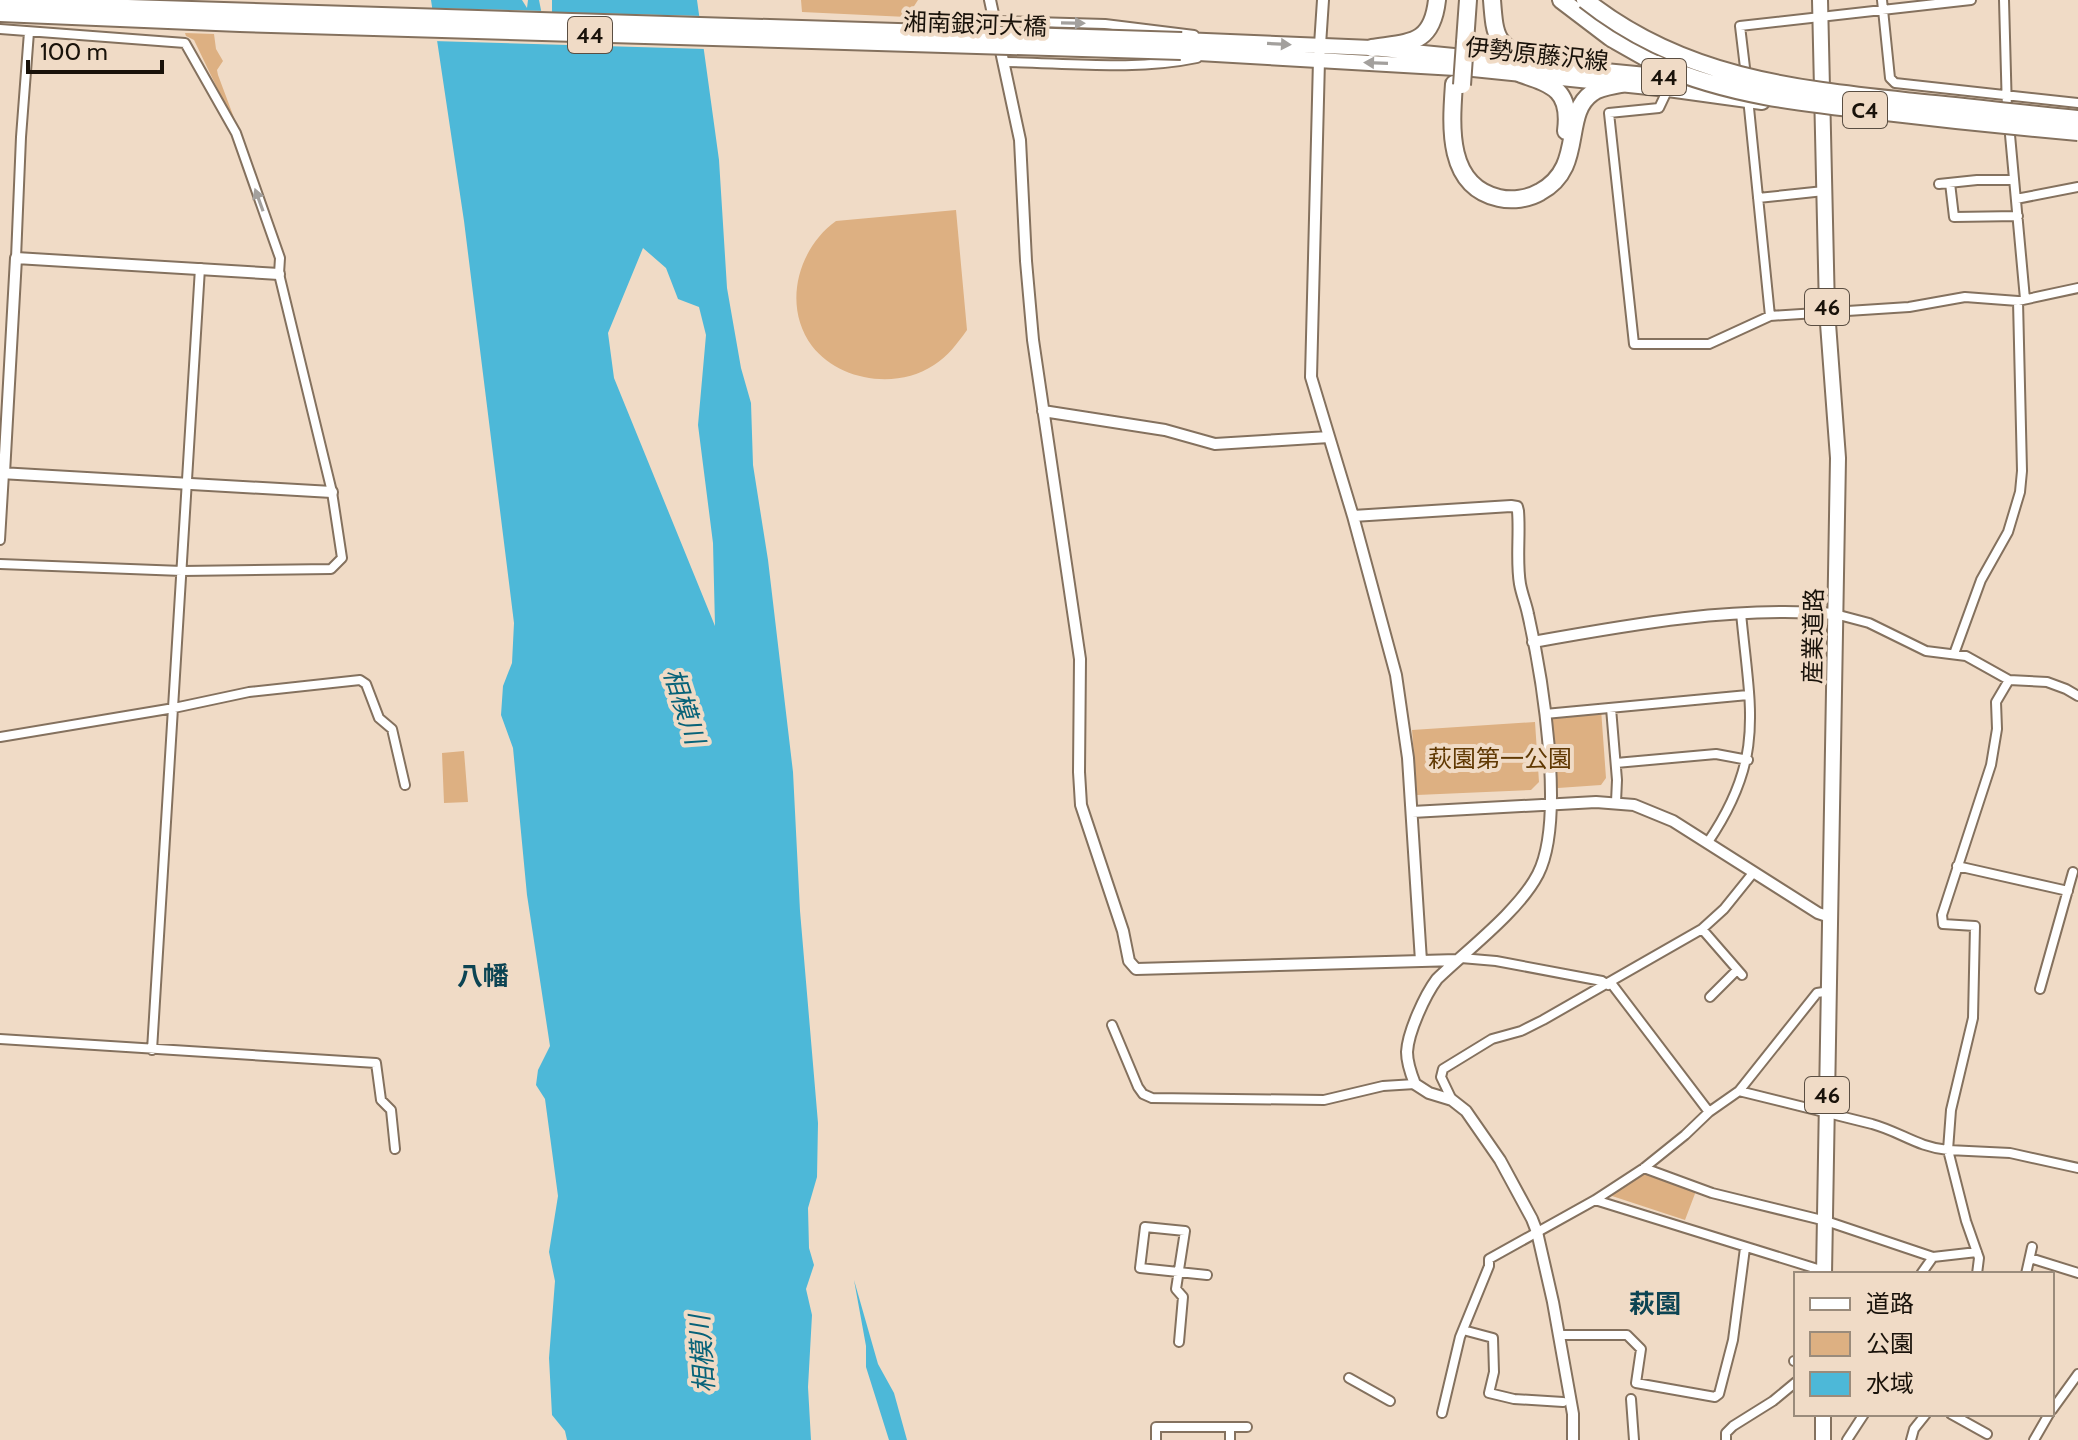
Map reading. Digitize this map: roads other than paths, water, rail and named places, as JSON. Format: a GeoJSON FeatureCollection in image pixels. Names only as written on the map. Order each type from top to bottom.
{"type":"FeatureCollection","features":[{"type":"Feature","properties":{"kind":"highway"},"geometry":{"type":"LineString","coordinates":[[1372,48],[1411,42],[1424,35],[1431,25],[1437,0]]}},
{"type":"Feature","properties":{"kind":"highway"},"geometry":{"type":"LineString","coordinates":[[1460,0],[1461,42],[1452,138],[1463,172],[1480,190],[1503,199],[1538,194],[1555,181],[1570,153],[1579,109],[1584,101],[1598,89],[1621,84]]}},
{"type":"Feature","properties":{"kind":"highway"},"geometry":{"type":"LineString","coordinates":[[1461,42],[1468,0]]}},
{"type":"Feature","properties":{"kind":"highway"},"geometry":{"type":"LineString","coordinates":[[1458,85],[1461,139],[1466,158],[1483,181],[1496,188],[1519,189],[1537,183],[1554,168],[1562,149],[1568,114],[1564,100],[1554,87],[1526,69],[1498,39],[1492,0]]}},
{"type":"Feature","properties":{"kind":"highway","name":"C4"},"geometry":{"type":"LineString","coordinates":[[1561,0],[1590,24],[1635,52],[1681,74],[1732,91],[1785,101],[2078,134]]}},
{"type":"Feature","properties":{"kind":"highway","name":"C4"},"geometry":{"type":"LineString","coordinates":[[1585,0],[1617,23],[1674,54],[1712,69],[1752,79],[1847,94],[2078,121]]}},
{"type":"Feature","properties":{"kind":"main road","name":"産業道路"},"geometry":{"type":"LineString","coordinates":[[1820,0],[1827,310],[1838,458],[1824,1272]]}},
{"type":"Feature","properties":{"kind":"main road","name":"湘南銀河大橋"},"geometry":{"type":"LineString","coordinates":[[0,3],[1181,46]]}},
{"type":"Feature","properties":{"kind":"main road","name":"湘南銀河大橋"},"geometry":{"type":"LineString","coordinates":[[0,14],[240,24],[1181,46]]}},
{"type":"Feature","properties":{"kind":"main road","name":"伊勢原藤沢線"},"geometry":{"type":"LineString","coordinates":[[1181,46],[1320,53],[1420,65],[1526,69],[1672,83],[1748,101],[1935,107],[2078,134]]}},
{"type":"Feature","properties":{"kind":"main road","name":"伊勢原藤沢線"},"geometry":{"type":"LineString","coordinates":[[1320,53],[1372,48],[1621,84],[1746,85],[1822,102],[2008,122],[2078,121]]}},
{"type":"Feature","properties":{"kind":"main road"},"geometry":{"type":"LineString","coordinates":[[1823,1416],[1823,1440]]}},
{"type":"Feature","properties":{"kind":"street"},"geometry":{"type":"LineString","coordinates":[[160,0],[168,40]]}},
{"type":"Feature","properties":{"kind":"street"},"geometry":{"type":"LineString","coordinates":[[990,0],[1020,140],[1026,261],[1043,411],[1080,659],[1081,805],[1132,966],[1136,969],[1459,959],[1496,961],[1602,981],[1609,984],[1709,1112]]}},
{"type":"Feature","properties":{"kind":"street"},"geometry":{"type":"LineString","coordinates":[[1323,0],[1311,377],[1396,675],[1404,718],[1421,961]]}},
{"type":"Feature","properties":{"kind":"street"},"geometry":{"type":"LineString","coordinates":[[1598,0],[1665,45],[1676,63],[1672,83],[1659,108],[1609,113],[1634,344],[1709,344],[1770,316],[1909,307],[1965,297],[2022,300],[2078,288]]}},
{"type":"Feature","properties":{"kind":"street"},"geometry":{"type":"LineString","coordinates":[[1770,316],[1740,26],[1820,17],[1882,4],[1971,0]]}},
{"type":"Feature","properties":{"kind":"street"},"geometry":{"type":"LineString","coordinates":[[1954,654],[1981,580],[2008,532],[2020,492],[2022,471],[2022,300],[2018,216],[2006,95],[2004,0]]}},
{"type":"Feature","properties":{"kind":"street"},"geometry":{"type":"LineString","coordinates":[[1882,4],[1890,78],[1895,83],[2078,103]]}},
{"type":"Feature","properties":{"kind":"street"},"geometry":{"type":"LineString","coordinates":[[995,21],[1105,24],[1175,31],[1220,47]]}},
{"type":"Feature","properties":{"kind":"street"},"geometry":{"type":"LineString","coordinates":[[0,29],[185,43],[236,133],[280,258],[279,274],[332,492],[342,558],[331,569],[182,571],[0,564]]}},
{"type":"Feature","properties":{"kind":"street"},"geometry":{"type":"LineString","coordinates":[[0,540],[29,32]]}},
{"type":"Feature","properties":{"kind":"street"},"geometry":{"type":"LineString","coordinates":[[1005,62],[1125,64],[1181,61],[1220,47]]}},
{"type":"Feature","properties":{"kind":"street"},"geometry":{"type":"LineString","coordinates":[[1935,107],[1937,88]]}},
{"type":"Feature","properties":{"kind":"street"},"geometry":{"type":"LineString","coordinates":[[1939,184],[2014,180]]}},
{"type":"Feature","properties":{"kind":"street"},"geometry":{"type":"LineString","coordinates":[[1950,183],[1954,217],[2018,216]]}},
{"type":"Feature","properties":{"kind":"street"},"geometry":{"type":"LineString","coordinates":[[2016,199],[2078,187]]}},
{"type":"Feature","properties":{"kind":"street"},"geometry":{"type":"LineString","coordinates":[[1758,198],[1824,191]]}},
{"type":"Feature","properties":{"kind":"street"},"geometry":{"type":"LineString","coordinates":[[16,258],[279,274]]}},
{"type":"Feature","properties":{"kind":"street"},"geometry":{"type":"LineString","coordinates":[[152,1050],[200,268]]}},
{"type":"Feature","properties":{"kind":"street"},"geometry":{"type":"LineString","coordinates":[[1043,411],[1165,430],[1215,444],[1329,437]]}},
{"type":"Feature","properties":{"kind":"street"},"geometry":{"type":"LineString","coordinates":[[2,473],[332,492]]}},
{"type":"Feature","properties":{"kind":"street"},"geometry":{"type":"LineString","coordinates":[[1353,516],[1517,507],[1519,580],[1545,714],[1550,804],[1547,852],[1537,876],[1521,899],[1429,990],[1409,1042],[1407,1057],[1415,1084]]}},
{"type":"Feature","properties":{"kind":"street"},"geometry":{"type":"LineString","coordinates":[[1533,642],[1652,621],[1773,611],[1835,614],[1869,623],[1918,648],[1975,660],[2009,680],[2047,682],[2078,696]]}},
{"type":"Feature","properties":{"kind":"street"},"geometry":{"type":"LineString","coordinates":[[1708,842],[1734,798],[1748,760],[1751,723],[1741,613]]}},
{"type":"Feature","properties":{"kind":"street"},"geometry":{"type":"LineString","coordinates":[[0,737],[174,708],[249,692],[360,680],[366,684],[379,718],[392,729],[405,785]]}},
{"type":"Feature","properties":{"kind":"street"},"geometry":{"type":"LineString","coordinates":[[1977,1272],[1977,1252],[1948,1150],[1951,1110],[1971,1034],[1975,926],[1948,927],[1941,920],[1991,765],[1997,729],[1996,702],[2009,680]]}},
{"type":"Feature","properties":{"kind":"street"},"geometry":{"type":"LineString","coordinates":[[1545,714],[1748,695]]}},
{"type":"Feature","properties":{"kind":"street"},"geometry":{"type":"LineString","coordinates":[[1611,708],[1616,802]]}},
{"type":"Feature","properties":{"kind":"street"},"geometry":{"type":"LineString","coordinates":[[1616,763],[1716,754],[1748,760]]}},
{"type":"Feature","properties":{"kind":"street"},"geometry":{"type":"LineString","coordinates":[[1412,812],[1616,802],[1653,812],[1708,842],[1818,913],[1830,917]]}},
{"type":"Feature","properties":{"kind":"street"},"geometry":{"type":"LineString","coordinates":[[1957,866],[2068,891]]}},
{"type":"Feature","properties":{"kind":"street"},"geometry":{"type":"LineString","coordinates":[[2040,989],[2073,872]]}},
{"type":"Feature","properties":{"kind":"street"},"geometry":{"type":"LineString","coordinates":[[1452,1100],[1441,1077],[1443,1069],[1492,1039],[1521,1031],[1609,984],[1702,929],[1724,909],[1753,873]]}},
{"type":"Feature","properties":{"kind":"street"},"geometry":{"type":"LineString","coordinates":[[1702,929],[1739,973],[1710,997]]}},
{"type":"Feature","properties":{"kind":"street"},"geometry":{"type":"LineString","coordinates":[[1442,1413],[1453,1362],[1489,1259],[1595,1200],[1644,1168],[1709,1112],[1739,1091],[1817,993],[1830,991]]}},
{"type":"Feature","properties":{"kind":"street"},"geometry":{"type":"LineString","coordinates":[[1112,1025],[1138,1087],[1143,1094],[1152,1098],[1311,1100],[1342,1097],[1383,1086],[1415,1084],[1429,1093],[1452,1100],[1466,1111],[1517,1191],[1537,1232],[1573,1414],[1573,1440]]}},
{"type":"Feature","properties":{"kind":"street"},"geometry":{"type":"LineString","coordinates":[[0,1039],[376,1063],[381,1100],[391,1110],[395,1149]]}},
{"type":"Feature","properties":{"kind":"street"},"geometry":{"type":"LineString","coordinates":[[1739,1091],[1891,1129],[1922,1146],[2010,1153],[2078,1168]]}},
{"type":"Feature","properties":{"kind":"street"},"geometry":{"type":"LineString","coordinates":[[1644,1168],[1712,1193],[1826,1221],[1933,1257],[1977,1252]]}},
{"type":"Feature","properties":{"kind":"street"},"geometry":{"type":"LineString","coordinates":[[1595,1200],[1821,1272]]}},
{"type":"Feature","properties":{"kind":"street"},"geometry":{"type":"LineString","coordinates":[[1179,1342],[1183,1297],[1176,1289],[1178,1273],[1185,1231],[1145,1227],[1140,1268],[1178,1273],[1207,1275]]}},
{"type":"Feature","properties":{"kind":"street"},"geometry":{"type":"LineString","coordinates":[[2026,1272],[2032,1247]]}},
{"type":"Feature","properties":{"kind":"street"},"geometry":{"type":"LineString","coordinates":[[1559,1335],[1627,1335],[1641,1349],[1636,1383],[1715,1397],[1719,1394],[1733,1340],[1745,1248]]}},
{"type":"Feature","properties":{"kind":"street"},"geometry":{"type":"LineString","coordinates":[[1922,1272],[1933,1257]]}},
{"type":"Feature","properties":{"kind":"street"},"geometry":{"type":"LineString","coordinates":[[2030,1258],[2078,1273]]}},
{"type":"Feature","properties":{"kind":"street"},"geometry":{"type":"LineString","coordinates":[[1463,1330],[1493,1338],[1494,1372],[1489,1393],[1514,1399],[1563,1402]]}},
{"type":"Feature","properties":{"kind":"street"},"geometry":{"type":"LineString","coordinates":[[2054,1408],[2078,1374]]}},
{"type":"Feature","properties":{"kind":"street"},"geometry":{"type":"LineString","coordinates":[[1349,1378],[1390,1401]]}},
{"type":"Feature","properties":{"kind":"street"},"geometry":{"type":"LineString","coordinates":[[1726,1440],[1726,1433],[1733,1426],[1794,1384]]}},
{"type":"Feature","properties":{"kind":"street"},"geometry":{"type":"LineString","coordinates":[[1631,1399],[1634,1440]]}},
{"type":"Feature","properties":{"kind":"street"},"geometry":{"type":"LineString","coordinates":[[1847,1440],[1863,1416]]}},
{"type":"Feature","properties":{"kind":"street"},"geometry":{"type":"LineString","coordinates":[[1911,1440],[1914,1429],[1924,1416]]}},
{"type":"Feature","properties":{"kind":"street"},"geometry":{"type":"LineString","coordinates":[[1955,1416],[1987,1434]]}},
{"type":"Feature","properties":{"kind":"street"},"geometry":{"type":"LineString","coordinates":[[2034,1440],[2049,1416]]}},
{"type":"Feature","properties":{"kind":"street"},"geometry":{"type":"LineString","coordinates":[[1156,1440],[1156,1427],[1247,1427]]}},
{"type":"Feature","properties":{"kind":"street"},"geometry":{"type":"LineString","coordinates":[[1230,1427],[1230,1440]]}},
{"type":"Feature","properties":{"kind":"water","name":"相模川"},"geometry":{"type":"Polygon","coordinates":[[[431,0],[522,0],[527,8],[528,0],[539,0],[544,25],[552,30],[552,0],[697,0],[719,160],[727,288],[741,368],[751,403],[753,465],[768,560],[793,772],[800,911],[818,1123],[817,1177],[808,1208],[809,1248],[814,1265],[806,1289],[812,1315],[808,1387],[811,1440],[567,1440],[565,1431],[552,1415],[549,1358],[555,1281],[549,1252],[558,1196],[545,1099],[536,1085],[538,1070],[550,1046],[527,895],[513,748],[501,715],[503,686],[512,663],[514,623],[464,221],[431,0]],[[643,248],[608,333],[614,378],[715,626],[713,543],[698,425],[706,335],[699,307],[678,299],[666,268],[643,248]]]}},
{"type":"Feature","properties":{"kind":"water"},"geometry":{"type":"Polygon","coordinates":[[[854,1280],[878,1364],[894,1393],[907,1440],[889,1440],[866,1367],[866,1346],[854,1280]]]}},
{"type":"Feature","properties":{"kind":"district","name":"八幡"},"geometry":{"type":"Point","coordinates":[483,976]}},
{"type":"Feature","properties":{"kind":"district","name":"萩園"},"geometry":{"type":"Point","coordinates":[1655,1304]}},
{"type":"Feature","properties":{"kind":"park label","name":"萩園第一公園"},"geometry":{"type":"Point","coordinates":[1500,758]}}]}
